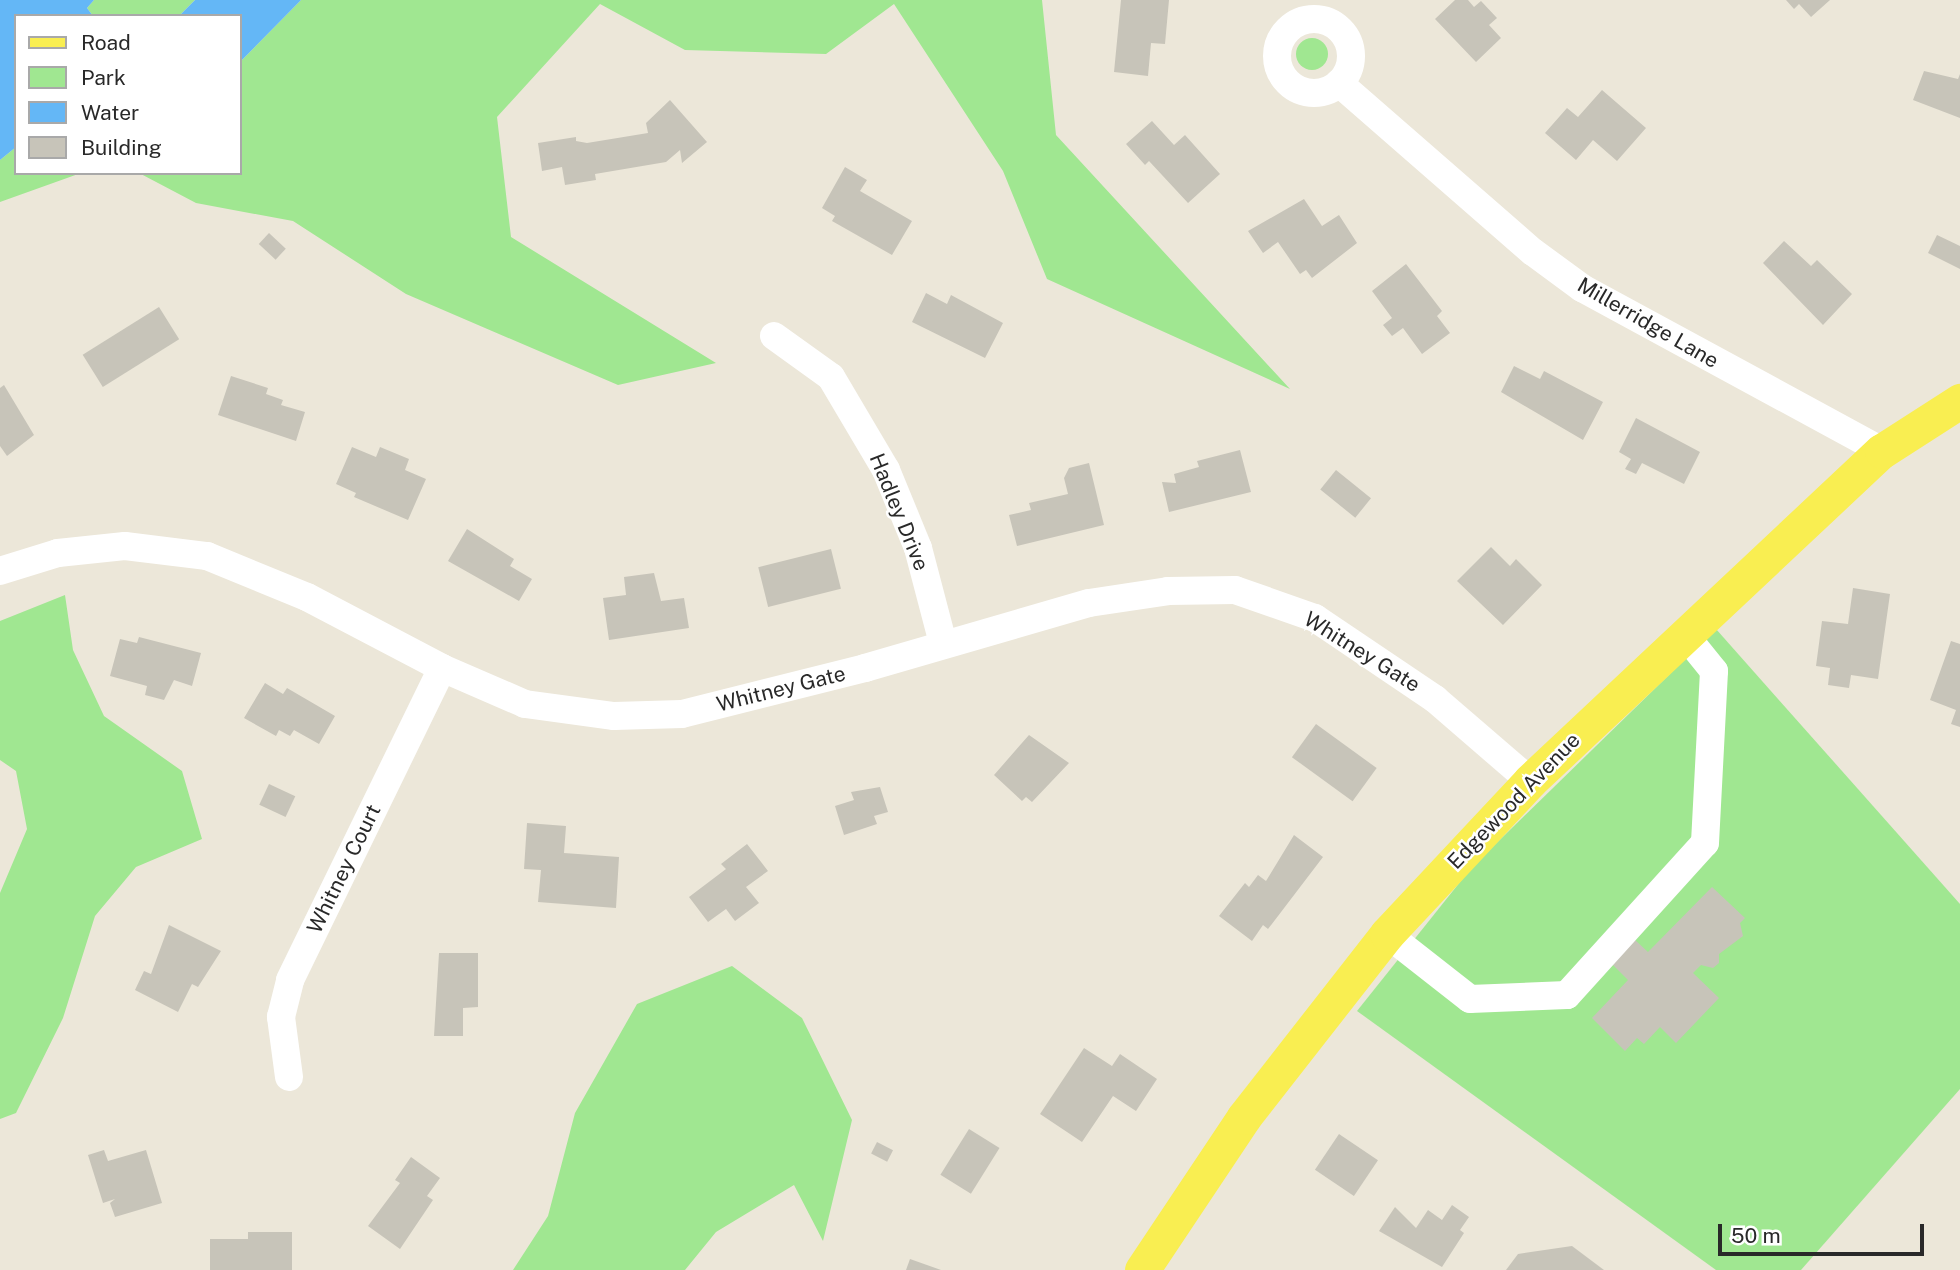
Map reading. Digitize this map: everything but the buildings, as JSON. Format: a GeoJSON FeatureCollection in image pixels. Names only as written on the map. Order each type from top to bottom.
{"type":"FeatureCollection","features":[{"type":"Feature","properties":{"kind":"main road","name":"Edgewood Avenue"},"geometry":{"type":"LineString","coordinates":[[1142,1270],[1244,1117],[1387,934],[1530,781],[1882,451],[1960,401]]}},
{"type":"Feature","properties":{"kind":"street","name":"Millerridge Lane"},"geometry":{"type":"LineString","coordinates":[[1339,83],[1533,252],[1582,288],[1882,451]]}},
{"type":"Feature","properties":{"kind":"street","name":"Hadley Drive"},"geometry":{"type":"LineString","coordinates":[[774,336],[831,377],[886,470],[918,548],[943,643]]}},
{"type":"Feature","properties":{"kind":"street","name":"Whitney Gate"},"geometry":{"type":"LineString","coordinates":[[0,571],[58,553],[125,546],[206,556],[307,597],[442,668],[525,704],[614,716],[682,714],[865,668],[943,643],[1089,603],[1168,590],[1235,590],[1315,618],[1436,699],[1530,781]]}},
{"type":"Feature","properties":{"kind":"street"},"geometry":{"type":"LineString","coordinates":[[1387,934],[1470,999],[1567,995],[1705,843],[1714,671],[1685,635]]}},
{"type":"Feature","properties":{"kind":"street","name":"Whitney Court"},"geometry":{"type":"LineString","coordinates":[[289,1077],[281,1017],[290,980],[442,668]]}},
{"type":"Feature","properties":{"kind":"green space"},"geometry":{"type":"Polygon","coordinates":[[[94,0],[195,0],[181,14],[92,14],[87,8],[94,0]]]}},
{"type":"Feature","properties":{"kind":"green space"},"geometry":{"type":"Polygon","coordinates":[[[301,0],[1042,0],[1056,135],[1290,389],[1047,279],[1003,171],[894,4],[826,54],[685,50],[600,4],[497,117],[511,237],[716,363],[618,385],[406,294],[293,221],[196,203],[143,175],[242,175],[242,60],[301,0]]]}},
{"type":"Feature","properties":{"kind":"green space"},"geometry":{"type":"Polygon","coordinates":[[[1312,38],[1323,43],[1328,54],[1323,65],[1312,70],[1301,65],[1296,54],[1301,43],[1312,38]]]}},
{"type":"Feature","properties":{"kind":"green space"},"geometry":{"type":"Polygon","coordinates":[[[14,149],[14,175],[75,175],[0,202],[0,160],[14,149]]]}},
{"type":"Feature","properties":{"kind":"green space"},"geometry":{"type":"Polygon","coordinates":[[[65,595],[73,650],[104,716],[182,771],[202,839],[136,867],[95,916],[63,1018],[16,1113],[0,1119],[0,893],[27,829],[16,771],[0,760],[0,621],[65,595]]]}},
{"type":"Feature","properties":{"kind":"green space"},"geometry":{"type":"Polygon","coordinates":[[[1716,629],[1960,904],[1960,1089],[1801,1270],[1716,1270],[1357,1011],[1472,867],[1716,629]]]}},
{"type":"Feature","properties":{"kind":"green space"},"geometry":{"type":"Polygon","coordinates":[[[732,966],[802,1018],[852,1120],[823,1241],[794,1185],[716,1232],[685,1270],[513,1270],[548,1216],[575,1113],[637,1004],[732,966]]]}},
{"type":"Feature","properties":{"kind":"water"},"geometry":{"type":"Polygon","coordinates":[[[0,0],[94,0],[87,8],[92,14],[14,14],[14,149],[0,160],[0,0]]]}},
{"type":"Feature","properties":{"kind":"water"},"geometry":{"type":"Polygon","coordinates":[[[195,0],[301,0],[242,60],[242,14],[181,14],[195,0]]]}}]}
